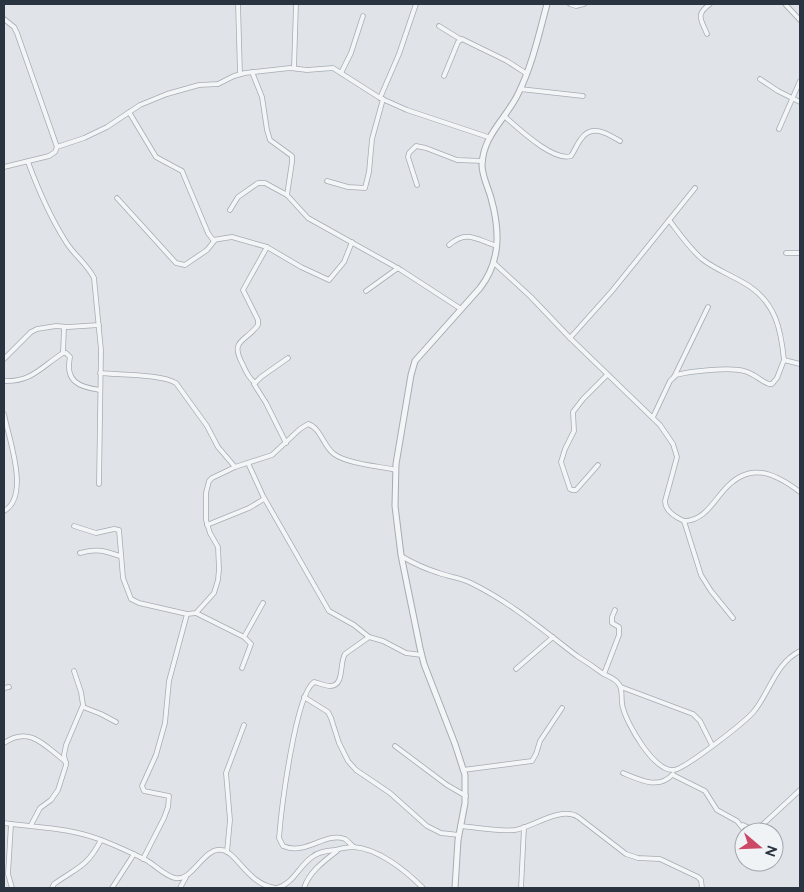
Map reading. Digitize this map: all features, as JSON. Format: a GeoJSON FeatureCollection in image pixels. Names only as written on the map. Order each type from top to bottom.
{"type":"FeatureCollection","features":[{"type":"Feature","properties":{"kind":"street"},"geometry":{"type":"LineString","coordinates":[[238,4],[240,74]]}},
{"type":"Feature","properties":{"kind":"street"},"geometry":{"type":"LineString","coordinates":[[294,68],[296,4]]}},
{"type":"Feature","properties":{"kind":"street"},"geometry":{"type":"LineString","coordinates":[[327,181],[348,188],[364,188],[369,172],[372,139],[382,98],[416,4]]}},
{"type":"Feature","properties":{"kind":"street"},"geometry":{"type":"LineString","coordinates":[[455,888],[460,826],[466,796],[463,770],[422,655],[401,556],[396,506],[396,470],[401,430],[415,361],[486,281],[494,263],[497,246],[496,222],[484,174],[483,161],[488,137],[511,107],[527,72],[547,4]]}},
{"type":"Feature","properties":{"kind":"street"},"geometry":{"type":"LineString","coordinates":[[570,4],[576,6],[584,4]]}},
{"type":"Feature","properties":{"kind":"street"},"geometry":{"type":"LineString","coordinates":[[708,34],[700,18],[701,13],[710,4]]}},
{"type":"Feature","properties":{"kind":"street"},"geometry":{"type":"LineString","coordinates":[[785,4],[800,20]]}},
{"type":"Feature","properties":{"kind":"street"},"geometry":{"type":"LineString","coordinates":[[341,73],[351,53],[363,16]]}},
{"type":"Feature","properties":{"kind":"street"},"geometry":{"type":"LineString","coordinates":[[4,19],[14,27],[17,33],[57,147],[55,152],[49,156],[4,167]]}},
{"type":"Feature","properties":{"kind":"street"},"geometry":{"type":"LineString","coordinates":[[439,26],[460,39],[464,39],[527,72]]}},
{"type":"Feature","properties":{"kind":"street"},"geometry":{"type":"LineString","coordinates":[[444,76],[460,39]]}},
{"type":"Feature","properties":{"kind":"street"},"geometry":{"type":"LineString","coordinates":[[57,147],[84,138],[129,112],[167,94],[199,86],[218,84],[240,74],[252,72],[294,68],[307,70],[330,67],[382,98],[414,113],[488,137]]}},
{"type":"Feature","properties":{"kind":"street"},"geometry":{"type":"LineString","coordinates":[[252,72],[262,97],[270,140],[292,156],[288,195]]}},
{"type":"Feature","properties":{"kind":"street"},"geometry":{"type":"LineString","coordinates":[[760,79],[778,92],[800,102]]}},
{"type":"Feature","properties":{"kind":"street"},"geometry":{"type":"LineString","coordinates":[[779,128],[800,81]]}},
{"type":"Feature","properties":{"kind":"street"},"geometry":{"type":"LineString","coordinates":[[520,89],[583,96]]}},
{"type":"Feature","properties":{"kind":"street"},"geometry":{"type":"LineString","coordinates":[[129,112],[156,157],[182,172],[208,233],[215,240]]}},
{"type":"Feature","properties":{"kind":"street"},"geometry":{"type":"LineString","coordinates":[[504,116],[541,146],[565,157],[571,156],[582,137],[591,131],[604,131],[620,141]]}},
{"type":"Feature","properties":{"kind":"street"},"geometry":{"type":"LineString","coordinates":[[417,185],[408,158],[408,153],[416,146],[457,160],[483,161]]}},
{"type":"Feature","properties":{"kind":"street"},"geometry":{"type":"LineString","coordinates":[[28,162],[42,197],[66,243],[94,278],[99,324],[99,484]]}},
{"type":"Feature","properties":{"kind":"street"},"geometry":{"type":"LineString","coordinates":[[230,210],[238,196],[261,182],[271,186],[288,195],[308,218],[398,268],[461,309]]}},
{"type":"Feature","properties":{"kind":"street"},"geometry":{"type":"LineString","coordinates":[[570,338],[596,310],[695,188]]}},
{"type":"Feature","properties":{"kind":"street"},"geometry":{"type":"LineString","coordinates":[[118,198],[176,263],[185,265],[206,250],[215,240],[232,237],[267,248],[329,280],[344,262],[352,242]]}},
{"type":"Feature","properties":{"kind":"street"},"geometry":{"type":"LineString","coordinates":[[669,220],[701,258],[749,287],[764,299],[773,310],[778,324],[784,360],[777,378],[772,384],[740,370],[681,374],[674,377]]}},
{"type":"Feature","properties":{"kind":"street"},"geometry":{"type":"LineString","coordinates":[[449,245],[462,236],[497,246]]}},
{"type":"Feature","properties":{"kind":"street"},"geometry":{"type":"LineString","coordinates":[[267,248],[243,290],[258,320],[258,325],[240,342],[236,350],[249,378],[254,382],[255,388],[266,403],[286,443]]}},
{"type":"Feature","properties":{"kind":"street"},"geometry":{"type":"LineString","coordinates":[[786,253],[800,253]]}},
{"type":"Feature","properties":{"kind":"street"},"geometry":{"type":"LineString","coordinates":[[494,263],[652,417],[668,437],[676,451],[677,457],[665,504],[668,511],[684,521],[692,520],[708,510],[724,489],[745,474],[764,472],[772,474],[800,492]]}},
{"type":"Feature","properties":{"kind":"street"},"geometry":{"type":"LineString","coordinates":[[366,291],[398,268]]}},
{"type":"Feature","properties":{"kind":"street"},"geometry":{"type":"LineString","coordinates":[[652,417],[708,307]]}},
{"type":"Feature","properties":{"kind":"street"},"geometry":{"type":"LineString","coordinates":[[4,359],[33,330],[56,326],[99,324]]}},
{"type":"Feature","properties":{"kind":"street"},"geometry":{"type":"LineString","coordinates":[[62,353],[64,327]]}},
{"type":"Feature","properties":{"kind":"street"},"geometry":{"type":"LineString","coordinates":[[4,381],[13,382],[30,377],[62,353],[68,354],[70,357],[68,372],[76,383],[90,389],[100,390]]}},
{"type":"Feature","properties":{"kind":"street"},"geometry":{"type":"LineString","coordinates":[[254,382],[288,358]]}},
{"type":"Feature","properties":{"kind":"street"},"geometry":{"type":"LineString","coordinates":[[784,360],[800,364]]}},
{"type":"Feature","properties":{"kind":"street"},"geometry":{"type":"LineString","coordinates":[[100,373],[152,378],[176,383],[207,426],[218,447],[235,467]]}},
{"type":"Feature","properties":{"kind":"street"},"geometry":{"type":"LineString","coordinates":[[598,465],[576,490],[572,490],[568,486],[562,469],[562,458],[574,431],[573,416],[575,407],[607,375]]}},
{"type":"Feature","properties":{"kind":"street"},"geometry":{"type":"LineString","coordinates":[[4,414],[17,476],[12,504],[4,511]]}},
{"type":"Feature","properties":{"kind":"street"},"geometry":{"type":"LineString","coordinates":[[196,613],[214,594],[218,580],[220,555],[208,525],[206,492],[209,481],[212,478],[235,467],[272,456],[300,429],[308,424],[315,428],[326,446],[335,455],[349,460],[396,470]]}},
{"type":"Feature","properties":{"kind":"street"},"geometry":{"type":"LineString","coordinates":[[248,463],[264,498],[329,611],[354,625],[369,637],[384,641],[406,654],[422,655]]}},
{"type":"Feature","properties":{"kind":"street"},"geometry":{"type":"LineString","coordinates":[[208,525],[249,508],[264,498]]}},
{"type":"Feature","properties":{"kind":"street"},"geometry":{"type":"LineString","coordinates":[[684,521],[701,575],[711,591],[733,618]]}},
{"type":"Feature","properties":{"kind":"street"},"geometry":{"type":"LineString","coordinates":[[74,526],[96,533],[117,529],[120,532],[120,556],[123,578],[131,599],[139,603],[187,614],[196,613],[244,637],[251,644],[242,668]]}},
{"type":"Feature","properties":{"kind":"street"},"geometry":{"type":"LineString","coordinates":[[80,553],[99,550],[120,556]]}},
{"type":"Feature","properties":{"kind":"street"},"geometry":{"type":"LineString","coordinates":[[401,556],[429,570],[477,586],[516,609],[617,682],[621,687],[693,714],[700,721],[712,745]]}},
{"type":"Feature","properties":{"kind":"street"},"geometry":{"type":"LineString","coordinates":[[244,637],[263,603]]}},
{"type":"Feature","properties":{"kind":"street"},"geometry":{"type":"LineString","coordinates":[[604,674],[619,635],[619,628],[611,620],[615,610]]}},
{"type":"Feature","properties":{"kind":"street"},"geometry":{"type":"LineString","coordinates":[[142,858],[164,818],[170,799],[168,795],[144,791],[142,786],[156,755],[165,723],[169,681],[187,614]]}},
{"type":"Feature","properties":{"kind":"street"},"geometry":{"type":"LineString","coordinates":[[369,637],[342,658],[340,676],[336,684],[331,686],[314,682],[307,689],[297,719],[280,826],[280,843],[288,848],[299,850],[322,841],[344,839],[354,847],[376,854],[393,863],[423,888]]}},
{"type":"Feature","properties":{"kind":"street"},"geometry":{"type":"LineString","coordinates":[[516,669],[554,637]]}},
{"type":"Feature","properties":{"kind":"street"},"geometry":{"type":"LineString","coordinates":[[621,687],[623,709],[632,731],[650,755],[665,767],[674,770],[712,745],[750,715],[760,703],[771,682],[785,662],[800,651]]}},
{"type":"Feature","properties":{"kind":"street"},"geometry":{"type":"LineString","coordinates":[[32,825],[40,808],[55,796],[65,769],[64,752],[66,745],[83,707],[81,692],[74,671]]}},
{"type":"Feature","properties":{"kind":"street"},"geometry":{"type":"LineString","coordinates":[[4,688],[9,687]]}},
{"type":"Feature","properties":{"kind":"street"},"geometry":{"type":"LineString","coordinates":[[304,696],[328,712],[339,743],[348,761],[356,770],[390,794],[427,826],[441,832],[459,835]]}},
{"type":"Feature","properties":{"kind":"street"},"geometry":{"type":"LineString","coordinates":[[83,707],[116,722]]}},
{"type":"Feature","properties":{"kind":"street"},"geometry":{"type":"LineString","coordinates":[[463,770],[532,761],[540,741],[562,708]]}},
{"type":"Feature","properties":{"kind":"street"},"geometry":{"type":"LineString","coordinates":[[227,852],[230,815],[226,773],[244,725]]}},
{"type":"Feature","properties":{"kind":"street"},"geometry":{"type":"LineString","coordinates":[[4,743],[24,735],[42,744],[66,762]]}},
{"type":"Feature","properties":{"kind":"street"},"geometry":{"type":"LineString","coordinates":[[396,746],[442,781],[466,796]]}},
{"type":"Feature","properties":{"kind":"street"},"geometry":{"type":"LineString","coordinates":[[623,773],[649,783],[664,781],[673,775],[674,770]]}},
{"type":"Feature","properties":{"kind":"street"},"geometry":{"type":"LineString","coordinates":[[673,775],[705,791],[717,810],[738,822]]}},
{"type":"Feature","properties":{"kind":"street"},"geometry":{"type":"LineString","coordinates":[[765,822],[800,790]]}},
{"type":"Feature","properties":{"kind":"street"},"geometry":{"type":"LineString","coordinates":[[460,826],[512,830],[558,815],[574,814],[626,854],[638,858],[660,859],[698,877],[701,880],[702,888]]}},
{"type":"Feature","properties":{"kind":"street"},"geometry":{"type":"LineString","coordinates":[[4,823],[74,831],[102,840],[134,854],[171,876],[176,878],[186,877]]}},
{"type":"Feature","properties":{"kind":"street"},"geometry":{"type":"LineString","coordinates":[[11,824],[8,874],[12,888]]}},
{"type":"Feature","properties":{"kind":"street"},"geometry":{"type":"LineString","coordinates":[[521,888],[524,827]]}},
{"type":"Feature","properties":{"kind":"street"},"geometry":{"type":"LineString","coordinates":[[52,888],[54,884],[85,864],[102,840]]}},
{"type":"Feature","properties":{"kind":"street"},"geometry":{"type":"LineString","coordinates":[[180,888],[194,866],[218,850],[227,852],[256,881],[270,888],[277,888],[282,887],[292,878],[312,856],[326,851],[354,847]]}},
{"type":"Feature","properties":{"kind":"street"},"geometry":{"type":"LineString","coordinates":[[304,888],[319,866],[339,849]]}},
{"type":"Feature","properties":{"kind":"street"},"geometry":{"type":"LineString","coordinates":[[112,888],[134,854]]}}]}
